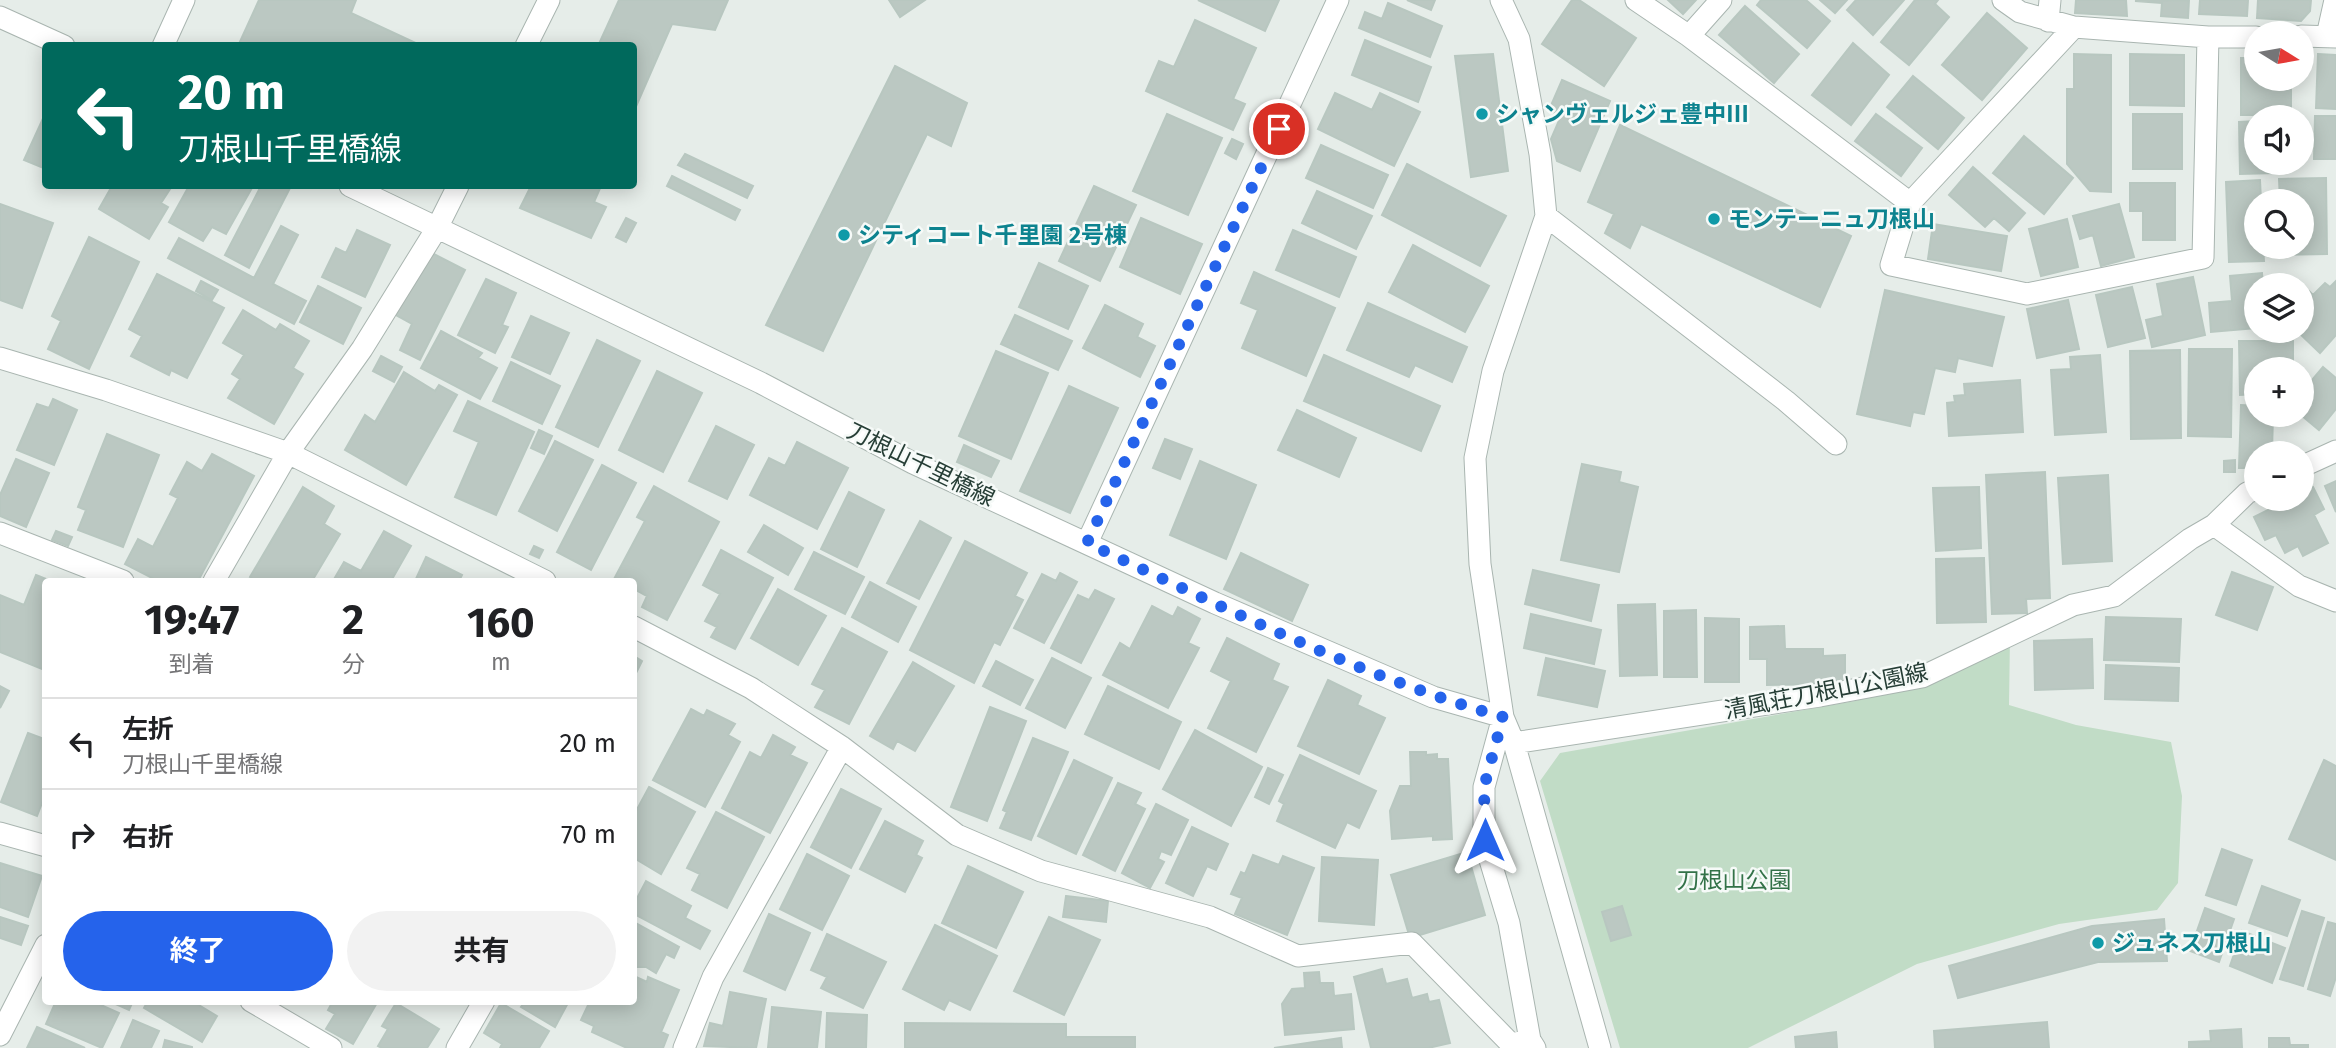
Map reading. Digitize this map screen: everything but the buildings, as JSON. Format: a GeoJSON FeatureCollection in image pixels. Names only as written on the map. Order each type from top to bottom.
{"type":"FeatureCollection","features":[{"type":"Feature","properties":{"kind":"street"},"geometry":{"type":"LineString","coordinates":[[165,42],[184,0]]}},
{"type":"Feature","properties":{"kind":"street"},"geometry":{"type":"LineString","coordinates":[[528,42],[549,0]]}},
{"type":"Feature","properties":{"kind":"street"},"geometry":{"type":"LineString","coordinates":[[1087,543],[1338,0]]}},
{"type":"Feature","properties":{"kind":"street"},"geometry":{"type":"LineString","coordinates":[[1501,0],[1519,39],[1541,154],[1546,216],[1493,371],[1475,458],[1479,564],[1503,717],[1514,743],[1600,1048]]}},
{"type":"Feature","properties":{"kind":"street"},"geometry":{"type":"LineString","coordinates":[[1636,0],[1689,36],[1910,203]]}},
{"type":"Feature","properties":{"kind":"street"},"geometry":{"type":"LineString","coordinates":[[1689,36],[1721,0]]}},
{"type":"Feature","properties":{"kind":"street"},"geometry":{"type":"LineString","coordinates":[[2003,0],[2020,12],[2049,10],[2074,27],[2208,37],[2244,37]]}},
{"type":"Feature","properties":{"kind":"street"},"geometry":{"type":"LineString","coordinates":[[2314,36],[2332,37],[2335,0]]}},
{"type":"Feature","properties":{"kind":"street"},"geometry":{"type":"LineString","coordinates":[[0,17],[55,42]]}},
{"type":"Feature","properties":{"kind":"street"},"geometry":{"type":"LineString","coordinates":[[2074,27],[1910,203],[1891,265],[2027,295],[2203,258],[2208,37]]}},
{"type":"Feature","properties":{"kind":"street","name":"刀根山千里橋線"},"geometry":{"type":"LineString","coordinates":[[356,189],[761,383],[913,463],[1322,650],[1433,697],[1503,717]]}},
{"type":"Feature","properties":{"kind":"street"},"geometry":{"type":"LineString","coordinates":[[216,578],[288,453],[362,349],[437,228],[456,189]]}},
{"type":"Feature","properties":{"kind":"street"},"geometry":{"type":"LineString","coordinates":[[1546,216],[1786,401],[1836,444]]}},
{"type":"Feature","properties":{"kind":"street"},"geometry":{"type":"LineString","coordinates":[[0,358],[106,390],[288,453],[539,578]]}},
{"type":"Feature","properties":{"kind":"street"},"geometry":{"type":"LineString","coordinates":[[2314,461],[2336,451]]}},
{"type":"Feature","properties":{"kind":"street","name":"清風荘刀根山公園線"},"geometry":{"type":"LineString","coordinates":[[1514,743],[1820,696],[1922,677],[2073,605],[2114,596],[2214,525],[2244,496]]}},
{"type":"Feature","properties":{"kind":"street"},"geometry":{"type":"LineString","coordinates":[[2214,525],[2299,586],[2336,601]]}},
{"type":"Feature","properties":{"kind":"street"},"geometry":{"type":"LineString","coordinates":[[0,533],[115,578]]}},
{"type":"Feature","properties":{"kind":"street"},"geometry":{"type":"LineString","coordinates":[[637,629],[751,688],[842,747],[957,835],[1041,871],[1210,917],[1298,956],[1412,943],[1518,1045]]}},
{"type":"Feature","properties":{"kind":"street"},"geometry":{"type":"LineString","coordinates":[[1503,717],[1484,787],[1485,840],[1509,923],[1518,1045]]}},
{"type":"Feature","properties":{"kind":"street"},"geometry":{"type":"LineString","coordinates":[[684,1048],[713,977],[842,747]]}},
{"type":"Feature","properties":{"kind":"street"},"geometry":{"type":"LineString","coordinates":[[0,834],[42,845]]}},
{"type":"Feature","properties":{"kind":"street"},"geometry":{"type":"LineString","coordinates":[[0,1035],[42,953]]}},
{"type":"Feature","properties":{"kind":"street"},"geometry":{"type":"LineString","coordinates":[[258,1005],[331,1048]]}},
{"type":"Feature","properties":{"kind":"street"},"geometry":{"type":"LineString","coordinates":[[457,1048],[482,1005]]}},
{"type":"Feature","properties":{"kind":"green space","name":"刀根山公園"},"geometry":{"type":"Polygon","coordinates":[[[2010,635],[2009,705],[2076,725],[2171,742],[2182,796],[2178,883],[2157,910],[2059,924],[1917,964],[1748,1048],[1620,1048],[1540,781],[1560,753],[1855,701],[1951,674],[2010,635]]]}},
{"type":"Feature","properties":{"kind":"place","name":"シャンヴェルジェ豊中Ⅲ"},"geometry":{"type":"Point","coordinates":[1482,114]}},
{"type":"Feature","properties":{"kind":"place","name":"モンテーニュ刀根山"},"geometry":{"type":"Point","coordinates":[1714,219]}},
{"type":"Feature","properties":{"kind":"place","name":"シティコート千里園 2号棟"},"geometry":{"type":"Point","coordinates":[844,235]}},
{"type":"Feature","properties":{"kind":"place","name":"ジュネス刀根山"},"geometry":{"type":"Point","coordinates":[2098,943]}},
{"type":"Feature","properties":{"kind":"route"},"geometry":{"type":"LineString","coordinates":[[1279,129],[1087,543],[1215,603],[1433,697],[1503,717],[1484,787],[1485,840]]}}]}
